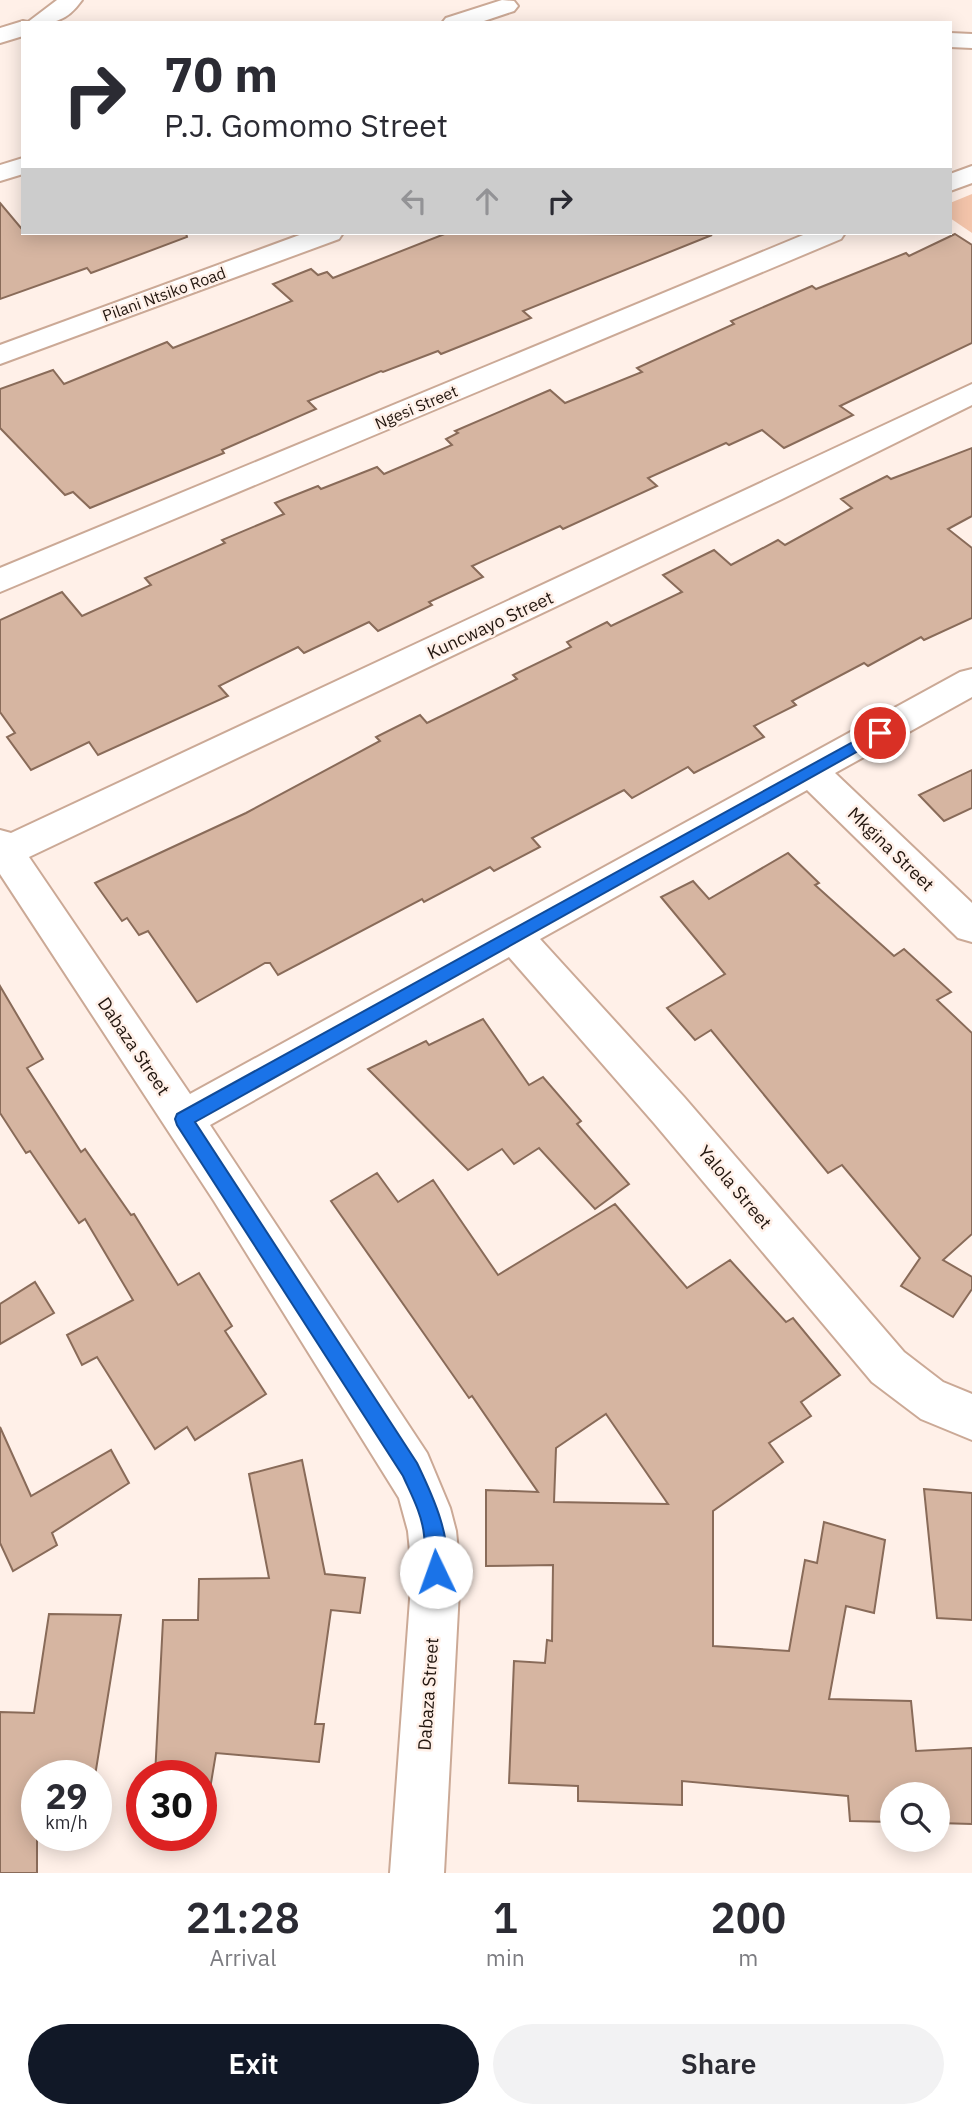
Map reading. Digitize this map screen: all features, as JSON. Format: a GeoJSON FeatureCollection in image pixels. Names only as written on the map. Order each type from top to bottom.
{"type":"FeatureCollection","features":[{"type":"Feature","properties":{"kind":"street"},"geometry":{"type":"LineString","coordinates":[[43,21],[57,13],[70,0]]}},
{"type":"Feature","properties":{"kind":"street"},"geometry":{"type":"LineString","coordinates":[[461,21],[508,8]]}},
{"type":"Feature","properties":{"kind":"street"},"geometry":{"type":"LineString","coordinates":[[0,36],[21,30]]}},
{"type":"Feature","properties":{"kind":"street"},"geometry":{"type":"LineString","coordinates":[[952,40],[972,41]]}},
{"type":"Feature","properties":{"kind":"street"},"geometry":{"type":"LineString","coordinates":[[0,173],[21,167]]}},
{"type":"Feature","properties":{"kind":"street"},"geometry":{"type":"LineString","coordinates":[[952,182],[972,174]]}},
{"type":"Feature","properties":{"kind":"street","name":"Pilani Ntsiko Road"},"geometry":{"type":"LineString","coordinates":[[0,355],[324,235]]}},
{"type":"Feature","properties":{"kind":"street","name":"Ngesi Street"},"geometry":{"type":"LineString","coordinates":[[0,581],[826,235]]}},
{"type":"Feature","properties":{"kind":"street","name":"Kuncwayo Street"},"geometry":{"type":"LineString","coordinates":[[3,848],[759,498],[972,393]]}},
{"type":"Feature","properties":{"kind":"street"},"geometry":{"type":"LineString","coordinates":[[183,1119],[972,681]]}},
{"type":"Feature","properties":{"kind":"street","name":"Mkgina Street"},"geometry":{"type":"LineString","coordinates":[[810,771],[972,927]]}},
{"type":"Feature","properties":{"kind":"street","name":"Dabaza Street"},"geometry":{"type":"LineString","coordinates":[[3,848],[410,1469],[434,1532],[436,1572],[416,1873]]}},
{"type":"Feature","properties":{"kind":"street","name":"Yalola Street"},"geometry":{"type":"LineString","coordinates":[[513,935],[669,1110],[888,1367],[913,1390],[935,1405],[972,1417]]}},
{"type":"Feature","properties":{"kind":"shaded area"},"geometry":{"type":"Polygon","coordinates":[[[972,194],[972,233],[952,219],[952,202],[972,194]]]}},
{"type":"Feature","properties":{"kind":"building"},"geometry":{"type":"Polygon","coordinates":[[[0,203],[21,228],[21,235],[186,235],[91,273],[87,268],[0,299],[0,203]]]}},
{"type":"Feature","properties":{"kind":"building"},"geometry":{"type":"Polygon","coordinates":[[[955,234],[972,245],[972,343],[840,406],[853,415],[784,448],[762,430],[648,478],[657,486],[563,529],[560,526],[472,566],[483,577],[429,602],[432,605],[378,631],[369,622],[304,653],[298,647],[219,686],[228,696],[98,755],[89,742],[31,770],[7,737],[15,733],[0,712],[0,620],[62,592],[82,616],[151,585],[145,578],[225,543],[222,540],[284,514],[275,503],[318,486],[321,489],[377,467],[384,474],[452,445],[446,439],[458,433],[455,431],[550,390],[565,403],[642,372],[637,368],[734,324],[731,321],[812,286],[816,289],[906,253],[909,256],[955,234]]]}},
{"type":"Feature","properties":{"kind":"building"},"geometry":{"type":"Polygon","coordinates":[[[442,235],[712,235],[523,311],[531,318],[441,354],[438,351],[381,371],[308,401],[316,409],[222,450],[224,453],[90,508],[73,492],[65,495],[0,428],[0,389],[53,370],[64,384],[167,342],[173,348],[292,301],[273,284],[311,269],[318,275],[327,272],[333,278],[442,235]]]}},
{"type":"Feature","properties":{"kind":"building"},"geometry":{"type":"Polygon","coordinates":[[[972,448],[972,516],[948,529],[972,548],[972,618],[924,640],[921,637],[868,666],[864,663],[792,701],[796,705],[754,726],[764,737],[694,773],[688,767],[632,798],[624,790],[532,838],[540,847],[494,871],[490,867],[424,902],[422,899],[278,975],[270,963],[265,963],[197,1002],[148,931],[139,935],[127,918],[122,921],[95,883],[246,813],[380,741],[376,737],[420,715],[427,723],[517,679],[513,675],[571,647],[567,642],[607,622],[611,626],[682,592],[663,575],[714,550],[731,565],[778,540],[785,545],[852,508],[841,499],[887,476],[891,479],[972,448]]]}},
{"type":"Feature","properties":{"kind":"building"},"geometry":{"type":"Polygon","coordinates":[[[972,770],[972,808],[944,821],[919,795],[972,770]]]}},
{"type":"Feature","properties":{"kind":"building"},"geometry":{"type":"Polygon","coordinates":[[[788,853],[819,883],[815,885],[894,956],[904,949],[951,992],[937,1000],[972,1033],[972,1234],[943,1260],[972,1277],[972,1289],[953,1317],[901,1286],[920,1258],[842,1165],[828,1173],[711,1030],[695,1040],[667,1008],[725,974],[661,897],[693,881],[709,899],[788,853]]]}},
{"type":"Feature","properties":{"kind":"building"},"geometry":{"type":"Polygon","coordinates":[[[0,986],[43,1059],[27,1068],[81,1152],[85,1149],[131,1215],[134,1214],[178,1285],[199,1273],[232,1326],[225,1331],[266,1394],[195,1440],[187,1427],[155,1449],[97,1357],[82,1365],[67,1335],[133,1300],[85,1219],[79,1223],[30,1151],[26,1153],[0,1113],[0,986]]]}},
{"type":"Feature","properties":{"kind":"building"},"geometry":{"type":"Polygon","coordinates":[[[483,1019],[529,1085],[543,1077],[581,1121],[577,1124],[629,1184],[595,1209],[539,1148],[514,1164],[502,1149],[468,1170],[368,1069],[426,1041],[429,1045],[483,1019]]]}},
{"type":"Feature","properties":{"kind":"building"},"geometry":{"type":"Polygon","coordinates":[[[377,1173],[398,1202],[433,1180],[498,1275],[615,1204],[687,1288],[730,1260],[786,1322],[793,1318],[840,1375],[801,1402],[811,1416],[769,1443],[783,1462],[713,1511],[713,1646],[789,1651],[805,1560],[817,1563],[824,1522],[885,1540],[874,1613],[846,1606],[829,1699],[911,1701],[916,1751],[972,1748],[972,1824],[950,1823],[950,1782],[880,1782],[880,1822],[850,1821],[848,1796],[682,1781],[682,1805],[578,1801],[578,1786],[509,1783],[514,1661],[545,1663],[547,1640],[552,1641],[553,1565],[486,1566],[486,1490],[538,1492],[472,1396],[469,1398],[331,1201],[377,1173]],[[606,1414],[556,1448],[554,1502],[668,1504],[606,1414]]]}},
{"type":"Feature","properties":{"kind":"building"},"geometry":{"type":"Polygon","coordinates":[[[35,1282],[54,1313],[0,1344],[0,1304],[35,1282]]]}},
{"type":"Feature","properties":{"kind":"building"},"geometry":{"type":"Polygon","coordinates":[[[0,1427],[31,1496],[111,1450],[129,1483],[52,1533],[57,1545],[13,1571],[0,1543],[0,1427]]]}},
{"type":"Feature","properties":{"kind":"building"},"geometry":{"type":"Polygon","coordinates":[[[302,1460],[325,1574],[365,1578],[360,1613],[331,1610],[315,1724],[324,1724],[319,1762],[216,1753],[215,1760],[156,1760],[163,1620],[198,1620],[199,1579],[269,1578],[249,1474],[302,1460]]]}},
{"type":"Feature","properties":{"kind":"building"},"geometry":{"type":"Polygon","coordinates":[[[924,1489],[972,1493],[972,1620],[937,1618],[924,1489]]]}},
{"type":"Feature","properties":{"kind":"building"},"geometry":{"type":"Polygon","coordinates":[[[49,1614],[121,1615],[98,1760],[21,1760],[21,1851],[37,1851],[37,1873],[0,1873],[0,1712],[34,1713],[49,1614]]]}},
{"type":"Feature","properties":{"kind":"route"},"geometry":{"type":"LineString","coordinates":[[436,1572],[434,1532],[423,1497],[410,1469],[183,1119],[880,733]]}}]}
